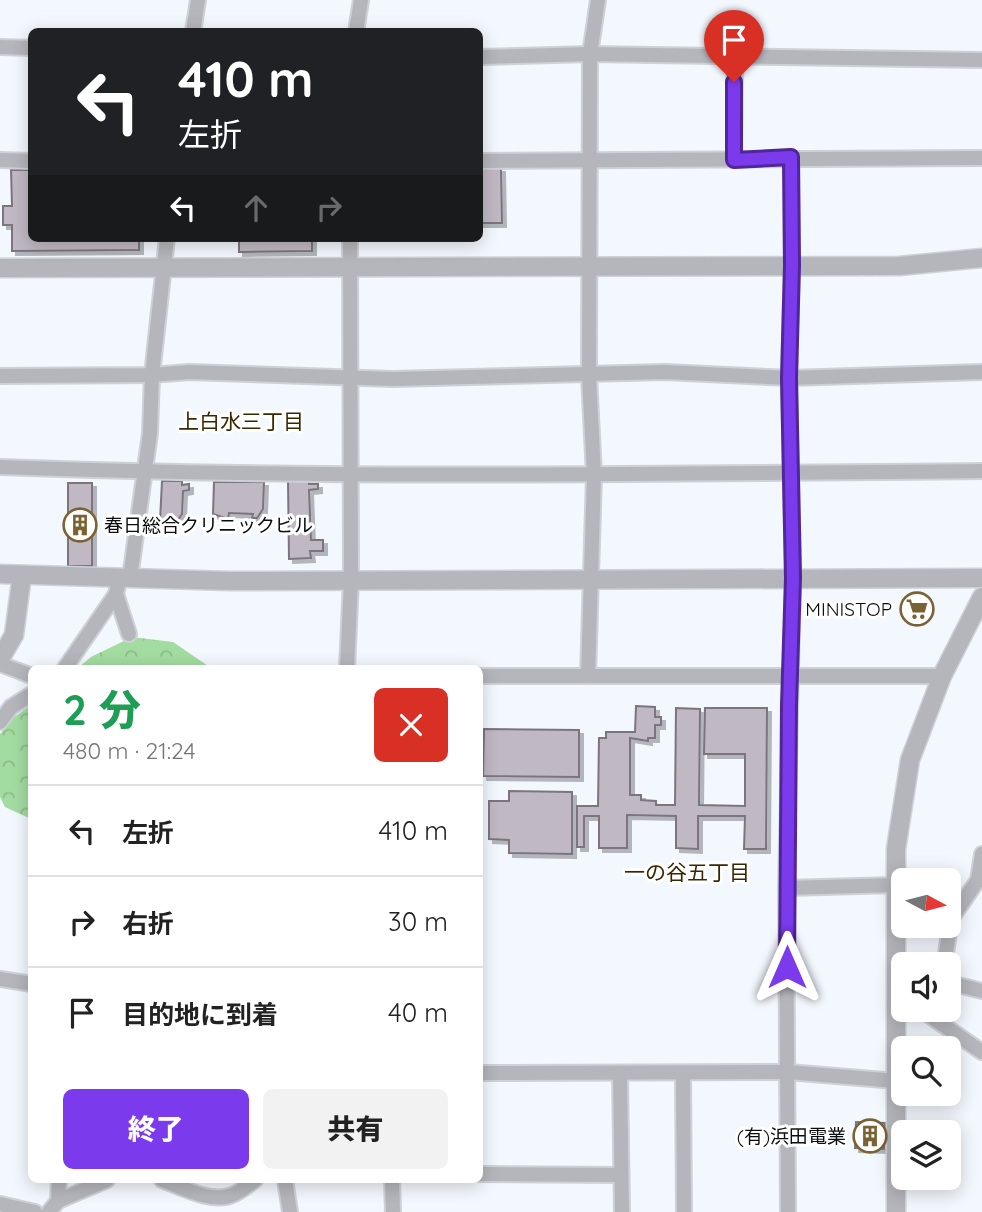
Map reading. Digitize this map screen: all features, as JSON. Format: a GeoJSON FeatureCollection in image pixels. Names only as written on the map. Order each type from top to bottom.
{"type":"FeatureCollection","features":[{"type":"Feature","properties":{"kind":"street"},"geometry":{"type":"LineString","coordinates":[[194,28],[198,0]]}},
{"type":"Feature","properties":{"kind":"street"},"geometry":{"type":"LineString","coordinates":[[357,28],[361,0]]}},
{"type":"Feature","properties":{"kind":"street"},"geometry":{"type":"LineString","coordinates":[[588,677],[594,475],[589,376],[590,54],[598,0]]}},
{"type":"Feature","properties":{"kind":"street"},"geometry":{"type":"LineString","coordinates":[[0,47],[28,48]]}},
{"type":"Feature","properties":{"kind":"street"},"geometry":{"type":"LineString","coordinates":[[483,57],[590,54],[982,60]]}},
{"type":"Feature","properties":{"kind":"street"},"geometry":{"type":"LineString","coordinates":[[734,160],[735,55]]}},
{"type":"Feature","properties":{"kind":"street"},"geometry":{"type":"LineString","coordinates":[[483,161],[734,160],[791,157],[982,159]]}},
{"type":"Feature","properties":{"kind":"street"},"geometry":{"type":"LineString","coordinates":[[788,1212],[786,888],[793,578],[789,378],[791,157]]}},
{"type":"Feature","properties":{"kind":"street"},"geometry":{"type":"LineString","coordinates":[[0,160],[28,161]]}},
{"type":"Feature","properties":{"kind":"street"},"geometry":{"type":"LineString","coordinates":[[129,634],[122,583],[150,433],[152,375],[167,242]]}},
{"type":"Feature","properties":{"kind":"street"},"geometry":{"type":"LineString","coordinates":[[347,665],[351,581],[350,242]]}},
{"type":"Feature","properties":{"kind":"street"},"geometry":{"type":"LineString","coordinates":[[0,268],[899,265],[982,258]]}},
{"type":"Feature","properties":{"kind":"street"},"geometry":{"type":"LineString","coordinates":[[0,376],[152,375],[189,372],[349,377],[589,376],[664,372],[789,378],[982,372]]}},
{"type":"Feature","properties":{"kind":"street"},"geometry":{"type":"LineString","coordinates":[[0,467],[350,475],[982,471]]}},
{"type":"Feature","properties":{"kind":"street"},"geometry":{"type":"LineString","coordinates":[[0,574],[122,583],[982,578]]}},
{"type":"Feature","properties":{"kind":"street"},"geometry":{"type":"LineString","coordinates":[[22,575],[14,635],[0,661],[28,674]]}},
{"type":"Feature","properties":{"kind":"street"},"geometry":{"type":"LineString","coordinates":[[67,665],[122,583]]}},
{"type":"Feature","properties":{"kind":"street"},"geometry":{"type":"LineString","coordinates":[[896,868],[896,849],[911,760],[942,676],[982,597]]}},
{"type":"Feature","properties":{"kind":"street"},"geometry":{"type":"LineString","coordinates":[[483,676],[942,676]]}},
{"type":"Feature","properties":{"kind":"street"},"geometry":{"type":"LineString","coordinates":[[0,722],[11,707],[28,696]]}},
{"type":"Feature","properties":{"kind":"street"},"geometry":{"type":"LineString","coordinates":[[946,952],[951,919],[980,881],[982,854]]}},
{"type":"Feature","properties":{"kind":"street"},"geometry":{"type":"LineString","coordinates":[[786,888],[891,885]]}},
{"type":"Feature","properties":{"kind":"street"},"geometry":{"type":"LineString","coordinates":[[0,979],[28,983]]}},
{"type":"Feature","properties":{"kind":"street"},"geometry":{"type":"LineString","coordinates":[[961,987],[982,991]]}},
{"type":"Feature","properties":{"kind":"street"},"geometry":{"type":"LineString","coordinates":[[941,1022],[982,1052]]}},
{"type":"Feature","properties":{"kind":"street"},"geometry":{"type":"LineString","coordinates":[[483,1073],[788,1073],[891,1080]]}},
{"type":"Feature","properties":{"kind":"street"},"geometry":{"type":"LineString","coordinates":[[620,1073],[622,1212]]}},
{"type":"Feature","properties":{"kind":"street"},"geometry":{"type":"LineString","coordinates":[[683,1074],[684,1212]]}},
{"type":"Feature","properties":{"kind":"street"},"geometry":{"type":"LineString","coordinates":[[896,1106],[896,1212]]}},
{"type":"Feature","properties":{"kind":"street"},"geometry":{"type":"LineString","coordinates":[[483,1174],[621,1175]]}},
{"type":"Feature","properties":{"kind":"street"},"geometry":{"type":"LineString","coordinates":[[53,1206],[58,1183]]}},
{"type":"Feature","properties":{"kind":"street"},"geometry":{"type":"LineString","coordinates":[[53,1206],[101,1183]]}},
{"type":"Feature","properties":{"kind":"street"},"geometry":{"type":"LineString","coordinates":[[170,1183],[192,1192],[220,1198],[231,1196],[250,1183]]}},
{"type":"Feature","properties":{"kind":"street"},"geometry":{"type":"LineString","coordinates":[[285,1183],[290,1212]]}},
{"type":"Feature","properties":{"kind":"street"},"geometry":{"type":"LineString","coordinates":[[392,1183],[393,1212]]}},
{"type":"Feature","properties":{"kind":"street"},"geometry":{"type":"LineString","coordinates":[[0,1203],[35,1212]]}},
{"type":"Feature","properties":{"kind":"green space"},"geometry":{"type":"Polygon","coordinates":[[[132,637],[173,642],[207,665],[82,665],[91,657],[132,637]]]}},
{"type":"Feature","properties":{"kind":"green space"},"geometry":{"type":"Polygon","coordinates":[[[28,707],[28,818],[5,807],[0,797],[0,734],[13,718],[28,707]]]}},
{"type":"Feature","properties":{"kind":"building"},"geometry":{"type":"Polygon","coordinates":[[[501,168],[502,223],[483,223],[483,169],[501,168]]]}},
{"type":"Feature","properties":{"kind":"building"},"geometry":{"type":"Polygon","coordinates":[[[11,170],[28,170],[28,242],[139,242],[139,250],[12,251],[12,225],[3,225],[3,206],[12,206],[11,170]]]}},
{"type":"Feature","properties":{"kind":"building"},"geometry":{"type":"Polygon","coordinates":[[[239,242],[312,242],[312,251],[239,252],[239,242]]]}},
{"type":"Feature","properties":{"kind":"building"},"geometry":{"type":"Polygon","coordinates":[[[288,480],[309,480],[309,484],[318,484],[318,489],[309,490],[311,540],[323,540],[323,551],[310,551],[311,558],[289,559],[288,480]]]}},
{"type":"Feature","properties":{"kind":"building"},"geometry":{"type":"Polygon","coordinates":[[[162,481],[182,481],[182,485],[189,484],[189,490],[183,491],[182,514],[178,520],[160,521],[162,481]]]}},
{"type":"Feature","properties":{"kind":"building"},"geometry":{"type":"Polygon","coordinates":[[[214,482],[264,482],[263,509],[257,518],[252,518],[253,514],[229,513],[228,519],[213,514],[214,482]]]}},
{"type":"Feature","properties":{"kind":"building","name":"春日総合クリニックビル"},"geometry":{"type":"Polygon","coordinates":[[[68,483],[92,483],[92,566],[68,566],[68,483]]]}},
{"type":"Feature","properties":{"kind":"building"},"geometry":{"type":"Polygon","coordinates":[[[636,706],[655,707],[655,717],[661,717],[661,725],[655,725],[655,738],[648,738],[648,741],[630,738],[630,795],[641,795],[641,800],[656,801],[656,805],[675,805],[676,708],[700,709],[699,805],[745,806],[745,754],[704,754],[705,708],[767,708],[766,849],[744,849],[745,816],[698,816],[698,849],[676,848],[676,816],[627,815],[627,848],[599,848],[599,816],[584,816],[584,847],[577,847],[577,806],[598,806],[599,738],[606,738],[606,732],[635,732],[636,706]]]}},
{"type":"Feature","properties":{"kind":"building"},"geometry":{"type":"Polygon","coordinates":[[[484,729],[579,730],[579,777],[483,776],[484,729]]]}},
{"type":"Feature","properties":{"kind":"building"},"geometry":{"type":"Polygon","coordinates":[[[509,791],[572,792],[572,854],[509,853],[509,840],[489,839],[489,801],[509,801],[509,791]]]}},
{"type":"Feature","properties":{"kind":"building","name":"(有)浜田電業"},"geometry":{"type":"Polygon","coordinates":[[[856,1122],[885,1123],[884,1149],[855,1148],[856,1122]]]}},
{"type":"Feature","properties":{"kind":"place","name":"春日総合クリニックビル"},"geometry":{"type":"Point","coordinates":[80,525]}},
{"type":"Feature","properties":{"kind":"place","name":"MINISTOP"},"geometry":{"type":"Point","coordinates":[917,609]}},
{"type":"Feature","properties":{"kind":"place","name":"(有)浜田電業"},"geometry":{"type":"Point","coordinates":[870,1136]}},
{"type":"Feature","properties":{"kind":"district","name":"上白水三丁目"},"geometry":{"type":"Point","coordinates":[241,421]}},
{"type":"Feature","properties":{"kind":"district","name":"一の谷五丁目"},"geometry":{"type":"Point","coordinates":[687,872]}},
{"type":"Feature","properties":{"kind":"route"},"geometry":{"type":"LineString","coordinates":[[734,82],[734,160],[791,157],[789,378],[793,578],[786,888],[787,967]]}}]}
